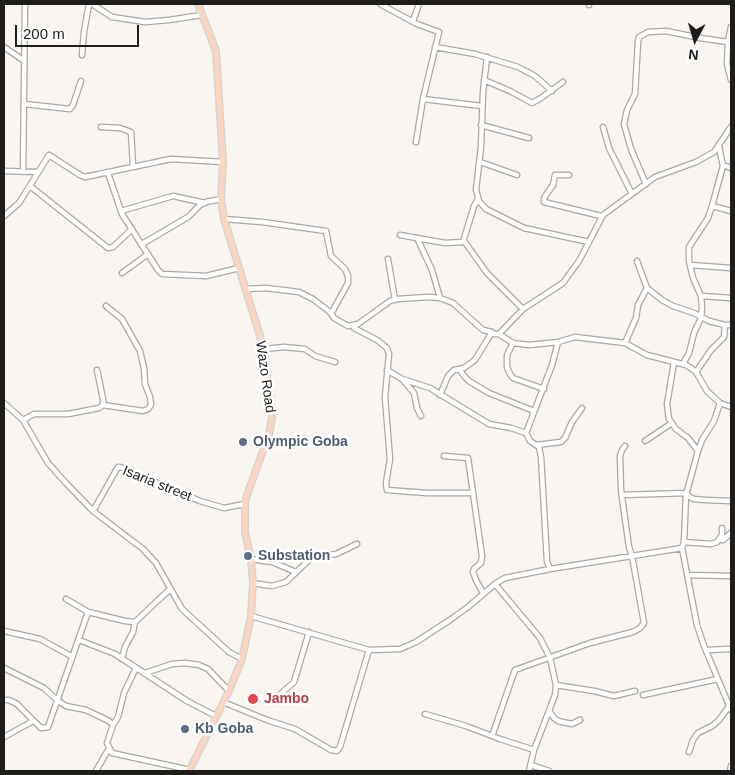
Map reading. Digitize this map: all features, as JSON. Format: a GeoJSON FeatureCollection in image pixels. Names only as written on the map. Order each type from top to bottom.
{"type":"FeatureCollection","features":[{"type":"Feature","properties":{"kind":"main road","name":"Wazo Road"},"geometry":{"type":"LineString","coordinates":[[190,770],[229,691],[242,659],[252,616],[253,583],[251,559],[245,532],[245,504],[269,434],[272,418],[264,349],[224,219],[221,199],[223,162],[216,49],[198,4]]}},
{"type":"Feature","properties":{"kind":"street"},"geometry":{"type":"LineString","coordinates":[[23,172],[25,4]]}},
{"type":"Feature","properties":{"kind":"street"},"geometry":{"type":"LineString","coordinates":[[82,55],[85,24],[90,4],[112,17],[135,21],[169,20],[202,14]]}},
{"type":"Feature","properties":{"kind":"street"},"geometry":{"type":"LineString","coordinates":[[380,4],[413,22],[439,31],[423,99],[416,142]]}},
{"type":"Feature","properties":{"kind":"street"},"geometry":{"type":"LineString","coordinates":[[413,22],[418,4]]}},
{"type":"Feature","properties":{"kind":"street"},"geometry":{"type":"LineString","coordinates":[[731,27],[728,42],[727,68],[731,80]]}},
{"type":"Feature","properties":{"kind":"street"},"geometry":{"type":"LineString","coordinates":[[646,184],[631,149],[624,124],[627,111],[635,94],[639,37],[648,32],[666,31],[728,42]]}},
{"type":"Feature","properties":{"kind":"street"},"geometry":{"type":"LineString","coordinates":[[4,47],[24,60]]}},
{"type":"Feature","properties":{"kind":"street"},"geometry":{"type":"LineString","coordinates":[[436,48],[487,57],[524,69],[552,91]]}},
{"type":"Feature","properties":{"kind":"street"},"geometry":{"type":"LineString","coordinates":[[487,57],[482,106],[480,162],[476,190],[478,199],[486,209],[524,228],[588,242]]}},
{"type":"Feature","properties":{"kind":"street"},"geometry":{"type":"LineString","coordinates":[[484,80],[532,103],[563,82]]}},
{"type":"Feature","properties":{"kind":"street"},"geometry":{"type":"LineString","coordinates":[[24,104],[70,109],[73,106],[81,81]]}},
{"type":"Feature","properties":{"kind":"street"},"geometry":{"type":"LineString","coordinates":[[423,99],[482,106]]}},
{"type":"Feature","properties":{"kind":"street"},"geometry":{"type":"LineString","coordinates":[[481,125],[529,138]]}},
{"type":"Feature","properties":{"kind":"street"},"geometry":{"type":"LineString","coordinates":[[603,127],[609,148],[632,194]]}},
{"type":"Feature","properties":{"kind":"street"},"geometry":{"type":"LineString","coordinates":[[499,334],[523,308],[563,283],[579,261],[602,216],[655,177],[703,159],[714,152],[720,147],[731,127]]}},
{"type":"Feature","properties":{"kind":"street"},"geometry":{"type":"LineString","coordinates":[[101,128],[120,128],[130,132],[133,166]]}},
{"type":"Feature","properties":{"kind":"street"},"geometry":{"type":"LineString","coordinates":[[683,364],[701,318],[701,296],[693,278],[688,255],[690,246],[708,218],[712,206],[723,165],[720,147]]}},
{"type":"Feature","properties":{"kind":"street"},"geometry":{"type":"LineString","coordinates":[[4,216],[19,203],[47,156],[50,155],[80,176],[85,177],[170,159],[223,162]]}},
{"type":"Feature","properties":{"kind":"street"},"geometry":{"type":"LineString","coordinates":[[480,162],[517,176]]}},
{"type":"Feature","properties":{"kind":"street"},"geometry":{"type":"LineString","coordinates":[[723,165],[731,168]]}},
{"type":"Feature","properties":{"kind":"street"},"geometry":{"type":"LineString","coordinates":[[4,171],[38,172]]}},
{"type":"Feature","properties":{"kind":"street"},"geometry":{"type":"LineString","coordinates":[[108,173],[121,211],[162,274],[206,276],[239,268]]}},
{"type":"Feature","properties":{"kind":"street"},"geometry":{"type":"LineString","coordinates":[[569,175],[555,175],[553,185],[544,198],[544,202],[602,216]]}},
{"type":"Feature","properties":{"kind":"street"},"geometry":{"type":"LineString","coordinates":[[30,186],[108,248],[113,247],[132,230]]}},
{"type":"Feature","properties":{"kind":"street"},"geometry":{"type":"LineString","coordinates":[[121,211],[173,196],[205,203]]}},
{"type":"Feature","properties":{"kind":"street"},"geometry":{"type":"LineString","coordinates":[[142,244],[188,217],[197,207],[221,199]]}},
{"type":"Feature","properties":{"kind":"street"},"geometry":{"type":"LineString","coordinates":[[464,241],[474,206],[478,199]]}},
{"type":"Feature","properties":{"kind":"street"},"geometry":{"type":"LineString","coordinates":[[712,206],[731,211]]}},
{"type":"Feature","properties":{"kind":"street"},"geometry":{"type":"LineString","coordinates":[[224,219],[326,231],[331,256],[345,270],[348,276],[348,283],[331,314]]}},
{"type":"Feature","properties":{"kind":"street"},"geometry":{"type":"LineString","coordinates":[[400,234],[444,243],[464,241]]}},
{"type":"Feature","properties":{"kind":"street"},"geometry":{"type":"LineString","coordinates":[[417,238],[432,270],[440,298]]}},
{"type":"Feature","properties":{"kind":"street"},"geometry":{"type":"LineString","coordinates":[[464,241],[487,273],[523,308]]}},
{"type":"Feature","properties":{"kind":"street"},"geometry":{"type":"LineString","coordinates":[[122,272],[148,254]]}},
{"type":"Feature","properties":{"kind":"street"},"geometry":{"type":"LineString","coordinates":[[388,259],[395,300]]}},
{"type":"Feature","properties":{"kind":"street"},"geometry":{"type":"LineString","coordinates":[[637,261],[648,288],[667,304],[694,313],[701,318],[731,325]]}},
{"type":"Feature","properties":{"kind":"street"},"geometry":{"type":"LineString","coordinates":[[690,265],[731,268]]}},
{"type":"Feature","properties":{"kind":"street"},"geometry":{"type":"LineString","coordinates":[[245,289],[266,288],[299,292],[313,299],[343,324],[353,326],[387,348],[389,354],[386,370],[385,397],[390,466],[386,489],[390,491],[473,493]]}},
{"type":"Feature","properties":{"kind":"street"},"geometry":{"type":"LineString","coordinates":[[625,343],[636,318],[638,305],[648,288]]}},
{"type":"Feature","properties":{"kind":"street"},"geometry":{"type":"LineString","coordinates":[[701,296],[731,298]]}},
{"type":"Feature","properties":{"kind":"street"},"geometry":{"type":"LineString","coordinates":[[353,326],[390,301],[429,297],[440,298],[453,303],[483,330],[492,332],[492,334],[499,334],[513,343],[528,345],[575,338],[625,343],[647,355],[683,364],[696,372],[707,391],[720,403],[731,406]]}},
{"type":"Feature","properties":{"kind":"street"},"geometry":{"type":"LineString","coordinates":[[23,420],[34,414],[54,415],[83,412],[99,408],[103,405],[143,411],[148,409],[150,397],[145,384],[140,351],[122,319],[106,306]]}},
{"type":"Feature","properties":{"kind":"street"},"geometry":{"type":"LineString","coordinates":[[696,372],[711,350],[724,337],[725,325]]}},
{"type":"Feature","properties":{"kind":"street"},"geometry":{"type":"LineString","coordinates":[[440,396],[448,376],[454,370],[464,368],[475,360],[492,332]]}},
{"type":"Feature","properties":{"kind":"street"},"geometry":{"type":"LineString","coordinates":[[526,433],[544,389],[558,342]]}},
{"type":"Feature","properties":{"kind":"street"},"geometry":{"type":"LineString","coordinates":[[513,343],[507,355],[507,367],[510,374],[513,378],[544,389]]}},
{"type":"Feature","properties":{"kind":"street"},"geometry":{"type":"LineString","coordinates":[[264,349],[284,347],[302,349],[315,356],[336,362]]}},
{"type":"Feature","properties":{"kind":"street"},"geometry":{"type":"LineString","coordinates":[[674,362],[667,404],[669,419],[698,451]]}},
{"type":"Feature","properties":{"kind":"street"},"geometry":{"type":"LineString","coordinates":[[460,369],[469,381],[489,393],[534,411]]}},
{"type":"Feature","properties":{"kind":"street"},"geometry":{"type":"LineString","coordinates":[[96,370],[102,388],[103,405]]}},
{"type":"Feature","properties":{"kind":"street"},"geometry":{"type":"LineString","coordinates":[[386,370],[402,379],[424,386],[488,424],[526,433],[530,441],[539,447],[547,561],[550,569]]}},
{"type":"Feature","properties":{"kind":"street"},"geometry":{"type":"LineString","coordinates":[[402,379],[414,393],[421,416]]}},
{"type":"Feature","properties":{"kind":"street"},"geometry":{"type":"LineString","coordinates":[[4,403],[23,420],[48,463],[93,511],[143,549],[156,562],[170,589],[188,616],[208,630],[229,652],[242,659]]}},
{"type":"Feature","properties":{"kind":"street"},"geometry":{"type":"LineString","coordinates":[[688,752],[698,733],[712,726],[730,708],[698,625],[682,548],[687,494],[698,451],[702,440],[714,421],[720,403]]}},
{"type":"Feature","properties":{"kind":"street"},"geometry":{"type":"LineString","coordinates":[[536,445],[561,442],[582,408]]}},
{"type":"Feature","properties":{"kind":"street"},"geometry":{"type":"LineString","coordinates":[[645,442],[672,423]]}},
{"type":"Feature","properties":{"kind":"street"},"geometry":{"type":"LineString","coordinates":[[492,736],[515,670],[590,643],[633,632],[644,623],[632,556],[628,548],[622,496],[620,456],[625,446]]}},
{"type":"Feature","properties":{"kind":"street"},"geometry":{"type":"LineString","coordinates":[[444,456],[468,458],[482,556],[481,563],[474,569],[474,572],[483,593]]}},
{"type":"Feature","properties":{"kind":"street","name":"Isaria street"},"geometry":{"type":"LineString","coordinates":[[93,511],[120,467],[200,501],[224,508],[245,504]]}},
{"type":"Feature","properties":{"kind":"street"},"geometry":{"type":"LineString","coordinates":[[622,496],[687,494],[694,499],[731,500]]}},
{"type":"Feature","properties":{"kind":"street"},"geometry":{"type":"LineString","coordinates":[[684,542],[711,544],[717,542],[722,535],[722,528]]}},
{"type":"Feature","properties":{"kind":"street"},"geometry":{"type":"LineString","coordinates":[[719,539],[723,540],[731,533]]}},
{"type":"Feature","properties":{"kind":"street"},"geometry":{"type":"LineString","coordinates":[[253,583],[272,586],[290,580],[311,558],[336,554],[357,544]]}},
{"type":"Feature","properties":{"kind":"street"},"geometry":{"type":"LineString","coordinates":[[252,616],[369,650],[400,649],[416,642],[468,608],[483,593],[505,578],[682,548]]}},
{"type":"Feature","properties":{"kind":"street"},"geometry":{"type":"LineString","coordinates":[[251,559],[272,562],[296,572]]}},
{"type":"Feature","properties":{"kind":"street"},"geometry":{"type":"LineString","coordinates":[[688,575],[731,576]]}},
{"type":"Feature","properties":{"kind":"street"},"geometry":{"type":"LineString","coordinates":[[495,584],[533,629],[550,658],[556,685],[555,695],[534,750],[529,771]]}},
{"type":"Feature","properties":{"kind":"street"},"geometry":{"type":"LineString","coordinates":[[122,659],[135,622],[170,589]]}},
{"type":"Feature","properties":{"kind":"street"},"geometry":{"type":"LineString","coordinates":[[66,599],[88,612],[135,622]]}},
{"type":"Feature","properties":{"kind":"street"},"geometry":{"type":"LineString","coordinates":[[4,700],[17,704],[41,728],[48,727],[71,656],[79,640],[88,612]]}},
{"type":"Feature","properties":{"kind":"street"},"geometry":{"type":"LineString","coordinates":[[4,631],[40,639],[71,656]]}},
{"type":"Feature","properties":{"kind":"street"},"geometry":{"type":"LineString","coordinates":[[275,699],[294,682],[309,632]]}},
{"type":"Feature","properties":{"kind":"street"},"geometry":{"type":"LineString","coordinates":[[79,640],[115,654],[188,701],[216,716]]}},
{"type":"Feature","properties":{"kind":"street"},"geometry":{"type":"LineString","coordinates":[[707,650],[731,649]]}},
{"type":"Feature","properties":{"kind":"street"},"geometry":{"type":"LineString","coordinates":[[223,702],[295,729],[330,750],[337,751],[340,747],[369,650]]}},
{"type":"Feature","properties":{"kind":"street"},"geometry":{"type":"LineString","coordinates":[[145,673],[172,664],[199,665],[208,669],[229,691]]}},
{"type":"Feature","properties":{"kind":"street"},"geometry":{"type":"LineString","coordinates":[[4,668],[44,688],[66,706],[86,710],[109,721],[113,725]]}},
{"type":"Feature","properties":{"kind":"street"},"geometry":{"type":"LineString","coordinates":[[136,668],[124,693],[118,717],[107,740],[110,750],[116,754],[190,770]]}},
{"type":"Feature","properties":{"kind":"street"},"geometry":{"type":"LineString","coordinates":[[643,695],[718,679]]}},
{"type":"Feature","properties":{"kind":"street"},"geometry":{"type":"LineString","coordinates":[[556,685],[614,696],[635,690]]}},
{"type":"Feature","properties":{"kind":"street"},"geometry":{"type":"LineString","coordinates":[[549,711],[558,721],[572,724],[580,720]]}},
{"type":"Feature","properties":{"kind":"street"},"geometry":{"type":"LineString","coordinates":[[425,714],[534,750]]}},
{"type":"Feature","properties":{"kind":"street"},"geometry":{"type":"LineString","coordinates":[[4,737],[33,721]]}},
{"type":"Feature","properties":{"kind":"street"},"geometry":{"type":"LineString","coordinates":[[96,771],[108,750],[110,750]]}},
{"type":"Feature","properties":{"kind":"street"},"geometry":{"type":"LineString","coordinates":[[531,765],[549,771]]}},
{"type":"Feature","properties":{"kind":"street"},"geometry":{"type":"LineString","coordinates":[[730,771],[731,766]]}},
{"type":"Feature","properties":{"kind":"place","name":"Olympic Goba"},"geometry":{"type":"Point","coordinates":[243,442]}},
{"type":"Feature","properties":{"kind":"place","name":"Substation"},"geometry":{"type":"Point","coordinates":[248,556]}},
{"type":"Feature","properties":{"kind":"place","name":"Jambo"},"geometry":{"type":"Point","coordinates":[253,699]}},
{"type":"Feature","properties":{"kind":"place","name":"Kb Goba"},"geometry":{"type":"Point","coordinates":[185,729]}}]}
